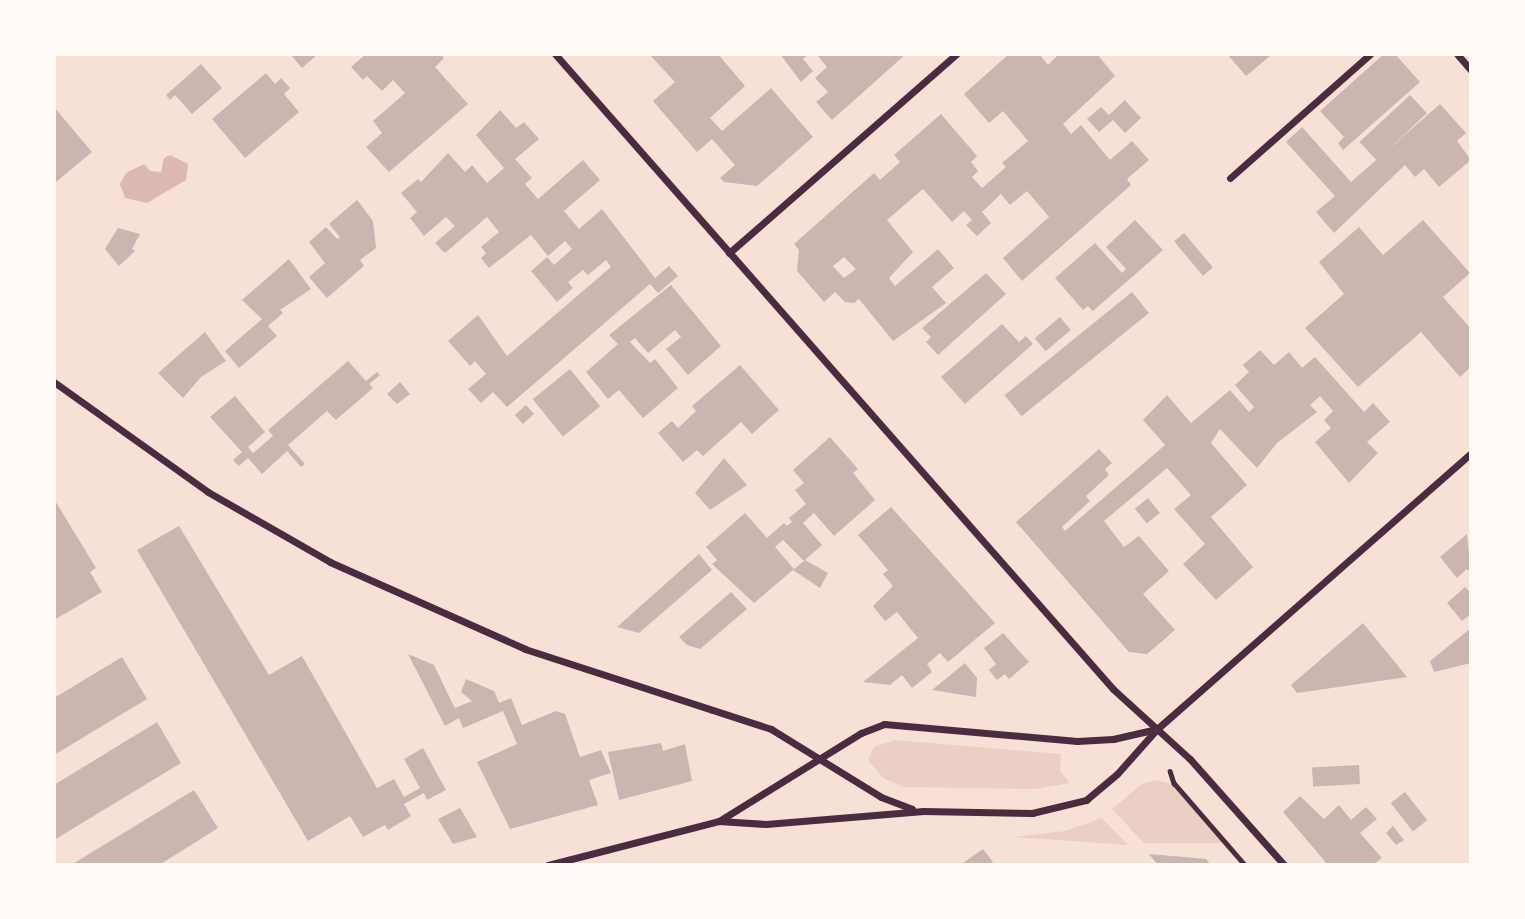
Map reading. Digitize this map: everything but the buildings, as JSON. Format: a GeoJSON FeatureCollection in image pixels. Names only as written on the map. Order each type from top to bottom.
{"type":"FeatureCollection","features":[{"type":"Feature","properties":{"kind":"street"},"geometry":{"type":"LineString","coordinates":[[555,54],[1113,689],[1157,729],[1283,865]]}},
{"type":"Feature","properties":{"kind":"street"},"geometry":{"type":"LineString","coordinates":[[729,253],[956,54]]}},
{"type":"Feature","properties":{"kind":"street"},"geometry":{"type":"LineString","coordinates":[[1230,178],[1370,54]]}},
{"type":"Feature","properties":{"kind":"street"},"geometry":{"type":"LineString","coordinates":[[1457,54],[1471,71]]}},
{"type":"Feature","properties":{"kind":"street"},"geometry":{"type":"LineString","coordinates":[[54,382],[208,492],[394,594],[536,653],[771,729],[881,797],[923,811]]}},
{"type":"Feature","properties":{"kind":"street"},"geometry":{"type":"LineString","coordinates":[[719,821],[766,824],[923,811],[1032,813],[1073,806],[1117,774],[1157,729],[1471,453]]}},
{"type":"Feature","properties":{"kind":"street"},"geometry":{"type":"LineString","coordinates":[[548,865],[719,821],[821,758],[884,724],[1077,741],[1113,739],[1157,729]]}},
{"type":"Feature","properties":{"kind":"path"},"geometry":{"type":"LineString","coordinates":[[1157,729],[1174,783],[1245,865]]}},
{"type":"Feature","properties":{"kind":"shaded area"},"geometry":{"type":"Polygon","coordinates":[[[170,155],[188,164],[186,180],[147,203],[125,198],[120,184],[126,173],[144,164],[150,171],[161,172],[164,158],[170,155]]]}},
{"type":"Feature","properties":{"kind":"shaded area"},"geometry":{"type":"Polygon","coordinates":[[[895,740],[1061,754],[1060,771],[1070,783],[1035,789],[903,787],[883,778],[868,760],[874,747],[895,740]]]}},
{"type":"Feature","properties":{"kind":"shaded area"},"geometry":{"type":"Polygon","coordinates":[[[1157,780],[1171,784],[1222,843],[1144,843],[1112,809],[1142,784],[1157,780]]]}},
{"type":"Feature","properties":{"kind":"shaded area"},"geometry":{"type":"Polygon","coordinates":[[[1102,818],[1128,845],[1013,837],[1065,831],[1102,818]]]}}]}
